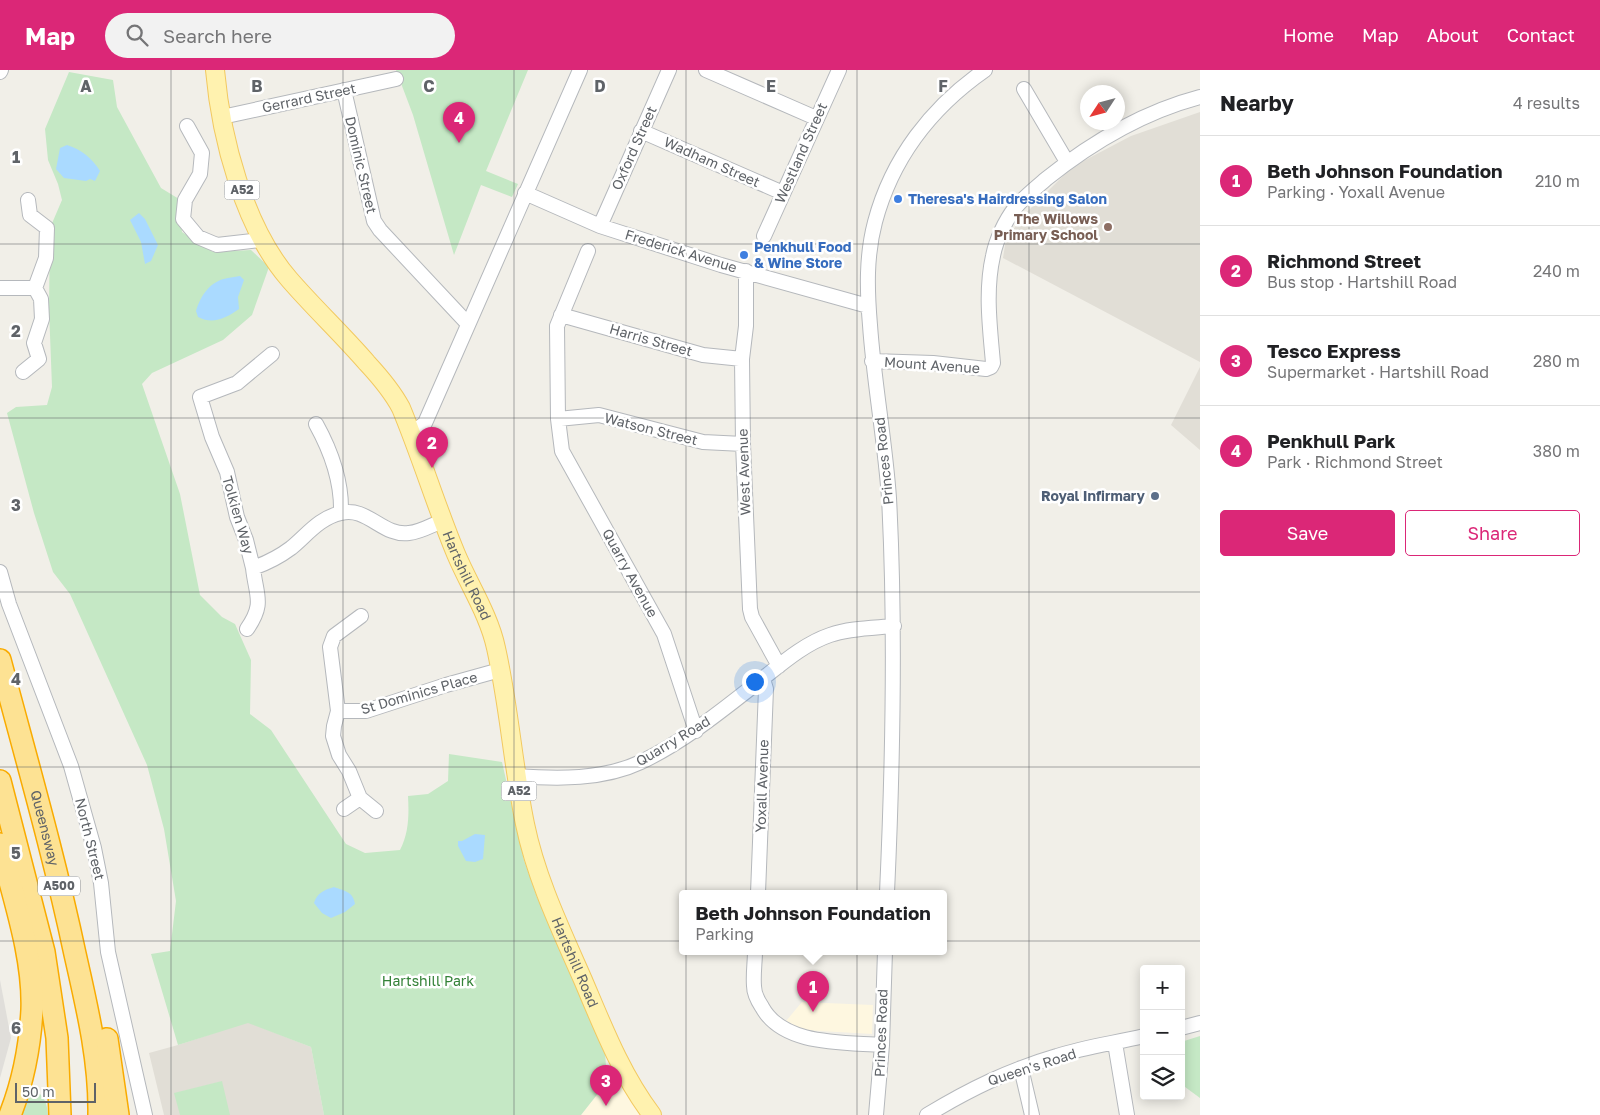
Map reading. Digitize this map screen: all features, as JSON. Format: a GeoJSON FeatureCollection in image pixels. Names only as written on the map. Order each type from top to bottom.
{"type":"FeatureCollection","features":[{"type":"Feature","properties":{"kind":"highway","name":"Queensway"},"geometry":{"type":"LineString","coordinates":[[0,660],[46,832],[90,1020],[95,1054],[98,1115]]}},
{"type":"Feature","properties":{"kind":"highway","name":"A500"},"geometry":{"type":"LineString","coordinates":[[0,781],[44,952],[57,1038],[60,1115]]}},
{"type":"Feature","properties":{"kind":"highway"},"geometry":{"type":"LineString","coordinates":[[46,832],[93,983],[107,1041],[118,1115]]}},
{"type":"Feature","properties":{"kind":"highway"},"geometry":{"type":"LineString","coordinates":[[0,844],[25,944],[30,976],[32,1009],[28,1049],[16,1099],[10,1115]]}},
{"type":"Feature","properties":{"kind":"main road","name":"Hartshill Road"},"geometry":{"type":"LineString","coordinates":[[216,70],[228,149],[239,184],[261,240],[273,260],[289,280],[335,328],[395,396],[412,433],[442,521],[492,632],[525,824],[535,864],[548,899],[616,1056],[638,1096],[652,1115]]}},
{"type":"Feature","properties":{"kind":"street"},"geometry":{"type":"LineString","coordinates":[[412,433],[424,422],[580,70]]}},
{"type":"Feature","properties":{"kind":"street","name":"Oxford Street"},"geometry":{"type":"LineString","coordinates":[[600,226],[668,70]]}},
{"type":"Feature","properties":{"kind":"street"},"geometry":{"type":"LineString","coordinates":[[706,70],[816,118]]}},
{"type":"Feature","properties":{"kind":"street","name":"Westland Street"},"geometry":{"type":"LineString","coordinates":[[764,236],[839,70]]}},
{"type":"Feature","properties":{"kind":"street","name":"Princes Road"},"geometry":{"type":"LineString","coordinates":[[887,890],[892,769],[894,626],[888,494],[872,361],[868,306],[867,279],[871,241],[881,204],[893,174],[909,145],[932,115],[960,88],[985,70]]}},
{"type":"Feature","properties":{"kind":"street","name":"Gerrard Street"},"geometry":{"type":"LineString","coordinates":[[222,117],[396,79]]}},
{"type":"Feature","properties":{"kind":"street"},"geometry":{"type":"LineString","coordinates":[[1024,89],[1067,162],[1125,125],[1200,97]]}},
{"type":"Feature","properties":{"kind":"street","name":"Dominic Street"},"geometry":{"type":"LineString","coordinates":[[344,90],[374,221],[380,230],[468,324]]}},
{"type":"Feature","properties":{"kind":"street"},"geometry":{"type":"LineString","coordinates":[[187,126],[202,152],[200,174],[185,200],[183,220],[198,237],[217,245],[261,240]]}},
{"type":"Feature","properties":{"kind":"street","name":"Wadham Street"},"geometry":{"type":"LineString","coordinates":[[641,131],[783,193]]}},
{"type":"Feature","properties":{"kind":"street","name":"Mount Avenue"},"geometry":{"type":"LineString","coordinates":[[872,361],[932,363],[991,368],[994,363],[990,322],[990,285],[993,256],[1000,235],[1015,208],[1067,162]]}},
{"type":"Feature","properties":{"kind":"street","name":"Frederick Avenue"},"geometry":{"type":"LineString","coordinates":[[526,193],[600,226],[721,265],[868,306]]}},
{"type":"Feature","properties":{"kind":"street"},"geometry":{"type":"LineString","coordinates":[[23,372],[39,359],[34,342],[42,319],[41,299],[35,288],[46,258],[48,228],[30,215],[28,200]]}},
{"type":"Feature","properties":{"kind":"street"},"geometry":{"type":"LineString","coordinates":[[558,419],[557,326],[588,251]]}},
{"type":"Feature","properties":{"kind":"street","name":"West Avenue"},"geometry":{"type":"LineString","coordinates":[[746,271],[746,326],[742,359],[743,444],[750,609],[752,617],[779,666]]}},
{"type":"Feature","properties":{"kind":"street"},"geometry":{"type":"LineString","coordinates":[[0,288],[35,288]]}},
{"type":"Feature","properties":{"kind":"street","name":"Harris Street"},"geometry":{"type":"LineString","coordinates":[[561,315],[703,355],[742,359]]}},
{"type":"Feature","properties":{"kind":"street","name":"Tolkien Way"},"geometry":{"type":"LineString","coordinates":[[272,354],[237,383],[200,397],[212,437],[227,472],[237,518],[246,540],[253,568],[269,563],[290,548],[313,526],[341,513]]}},
{"type":"Feature","properties":{"kind":"street","name":"Watson Street"},"geometry":{"type":"LineString","coordinates":[[558,419],[600,415],[703,442],[743,444]]}},
{"type":"Feature","properties":{"kind":"street","name":"Quarry Avenue"},"geometry":{"type":"LineString","coordinates":[[558,419],[562,451],[664,634],[696,731]]}},
{"type":"Feature","properties":{"kind":"street"},"geometry":{"type":"LineString","coordinates":[[316,424],[335,465],[342,496],[341,513],[353,512],[365,515],[380,526],[395,532],[409,533],[442,521]]}},
{"type":"Feature","properties":{"kind":"street"},"geometry":{"type":"LineString","coordinates":[[247,629],[256,617],[259,604],[253,568]]}},
{"type":"Feature","properties":{"kind":"street","name":"North Street"},"geometry":{"type":"LineString","coordinates":[[0,572],[9,604],[71,766],[94,848],[101,883],[108,952],[145,1115]]}},
{"type":"Feature","properties":{"kind":"street"},"geometry":{"type":"LineString","coordinates":[[361,616],[334,636],[330,647],[338,712],[334,726],[339,756],[354,780],[360,798],[376,811]]}},
{"type":"Feature","properties":{"kind":"street","name":"Quarry Road"},"geometry":{"type":"LineString","coordinates":[[517,776],[549,778],[593,775],[640,762],[696,731],[779,666],[820,639],[831,634],[849,630],[894,626]]}},
{"type":"Feature","properties":{"kind":"street","name":"St Dominics Place"},"geometry":{"type":"LineString","coordinates":[[338,712],[366,711],[500,670]]}},
{"type":"Feature","properties":{"kind":"street","name":"Yoxall Avenue"},"geometry":{"type":"LineString","coordinates":[[758,890],[766,689],[763,679]]}},
{"type":"Feature","properties":{"kind":"street"},"geometry":{"type":"LineString","coordinates":[[344,809],[360,798]]}},
{"type":"Feature","properties":{"kind":"street"},"geometry":{"type":"LineString","coordinates":[[755,955],[754,987],[758,1000],[771,1020],[793,1034],[811,1039],[882,1045]]}},
{"type":"Feature","properties":{"kind":"street","name":"Princes Road"},"geometry":{"type":"LineString","coordinates":[[876,1115],[882,1045],[885,955]]}},
{"type":"Feature","properties":{"kind":"street"},"geometry":{"type":"LineString","coordinates":[[1185,1027],[1200,1023]]}},
{"type":"Feature","properties":{"kind":"street","name":"Queen's Road"},"geometry":{"type":"LineString","coordinates":[[927,1115],[978,1086],[1021,1068],[1059,1055],[1140,1037]]}},
{"type":"Feature","properties":{"kind":"street"},"geometry":{"type":"LineString","coordinates":[[1115,1043],[1127,1115]]}},
{"type":"Feature","properties":{"kind":"street"},"geometry":{"type":"LineString","coordinates":[[1021,1068],[1032,1115]]}},
{"type":"Feature","properties":{"kind":"shaded area","name":"The Willows Primary School"},"geometry":{"type":"Polygon","coordinates":[[[1200,112],[1200,362],[1003,258],[1006,239],[1024,215],[1072,167],[1131,136],[1200,112]]]}},
{"type":"Feature","properties":{"kind":"shaded area"},"geometry":{"type":"Polygon","coordinates":[[[1200,367],[1200,450],[1171,425],[1200,367]]]}},
{"type":"Feature","properties":{"kind":"shaded area"},"geometry":{"type":"Polygon","coordinates":[[[0,980],[11,1038],[0,1078],[0,980]]]}},
{"type":"Feature","properties":{"kind":"shaded area"},"geometry":{"type":"Polygon","coordinates":[[[802,1002],[873,1005],[872,1034],[803,1030],[786,1021],[802,1002]]]}},
{"type":"Feature","properties":{"kind":"shaded area"},"geometry":{"type":"Polygon","coordinates":[[[248,1022],[311,1047],[324,1115],[164,1115],[149,1053],[248,1022]]]}},
{"type":"Feature","properties":{"kind":"shaded area"},"geometry":{"type":"Polygon","coordinates":[[[617,1072],[642,1115],[581,1115],[607,1082],[617,1072]]]}},
{"type":"Feature","properties":{"kind":"green space"},"geometry":{"type":"Polygon","coordinates":[[[396,70],[528,70],[486,171],[518,184],[512,197],[481,185],[454,255],[413,115],[396,70]]]}},
{"type":"Feature","properties":{"kind":"green space","name":"Hartshill Park"},"geometry":{"type":"Polygon","coordinates":[[[69,72],[113,80],[117,107],[161,188],[179,199],[182,232],[213,252],[251,250],[269,267],[252,315],[223,340],[152,373],[142,384],[180,494],[200,595],[222,617],[235,624],[251,660],[250,714],[271,730],[346,844],[365,853],[400,850],[408,824],[408,796],[428,794],[448,781],[449,754],[502,762],[524,860],[537,897],[605,1051],[607,1082],[581,1115],[324,1115],[311,1047],[248,1023],[178,1045],[151,954],[170,951],[176,901],[164,829],[147,765],[70,594],[53,572],[34,513],[7,413],[16,407],[47,405],[52,387],[49,309],[50,228],[62,200],[58,184],[48,160],[45,129],[69,72]]]}},
{"type":"Feature","properties":{"kind":"green space"},"geometry":{"type":"Polygon","coordinates":[[[1200,1036],[1200,1098],[1185,1087],[1185,1041],[1200,1036]]]}},
{"type":"Feature","properties":{"kind":"green space"},"geometry":{"type":"Polygon","coordinates":[[[222,1081],[230,1115],[180,1115],[174,1093],[222,1081]]]}},
{"type":"Feature","properties":{"kind":"green space"},"geometry":{"type":"Polygon","coordinates":[[[31,1087],[44,1098],[48,1115],[20,1115],[27,1092],[31,1087]]]}},
{"type":"Feature","properties":{"kind":"water"},"geometry":{"type":"Polygon","coordinates":[[[67,145],[82,152],[97,166],[100,171],[95,181],[90,179],[86,181],[64,178],[56,169],[60,148],[67,145]]]}},
{"type":"Feature","properties":{"kind":"water"},"geometry":{"type":"Polygon","coordinates":[[[139,213],[145,219],[158,245],[151,261],[145,264],[141,242],[130,220],[139,213]]]}},
{"type":"Feature","properties":{"kind":"water"},"geometry":{"type":"Polygon","coordinates":[[[240,276],[244,280],[238,297],[239,309],[214,320],[198,317],[196,311],[198,305],[211,286],[216,282],[240,276]]]}},
{"type":"Feature","properties":{"kind":"water"},"geometry":{"type":"Polygon","coordinates":[[[475,834],[485,835],[483,859],[475,862],[466,861],[458,846],[458,841],[462,841],[475,834]]]}},
{"type":"Feature","properties":{"kind":"water"},"geometry":{"type":"Polygon","coordinates":[[[334,887],[350,894],[355,904],[345,912],[331,918],[322,913],[314,903],[321,892],[334,887]]]}},
{"type":"Feature","properties":{"kind":"place","name":"Penkhull Park"},"geometry":{"type":"Point","coordinates":[459,143]}},
{"type":"Feature","properties":{"kind":"place","name":"Theresa's Hairdressing Salon"},"geometry":{"type":"Point","coordinates":[898,199]}},
{"type":"Feature","properties":{"kind":"place","name":"The Willows Primary School"},"geometry":{"type":"Point","coordinates":[1108,227]}},
{"type":"Feature","properties":{"kind":"place","name":"Penkhull Food & Wine Store"},"geometry":{"type":"Point","coordinates":[744,255]}},
{"type":"Feature","properties":{"kind":"place","name":"Richmond Street"},"geometry":{"type":"Point","coordinates":[432,468]}},
{"type":"Feature","properties":{"kind":"place","name":"Royal Infirmary"},"geometry":{"type":"Point","coordinates":[1155,496]}},
{"type":"Feature","properties":{"kind":"place","name":"Beth Johnson Foundation"},"geometry":{"type":"Point","coordinates":[813,1012]}},
{"type":"Feature","properties":{"kind":"place","name":"Tesco Express"},"geometry":{"type":"Point","coordinates":[606,1106]}}]}
